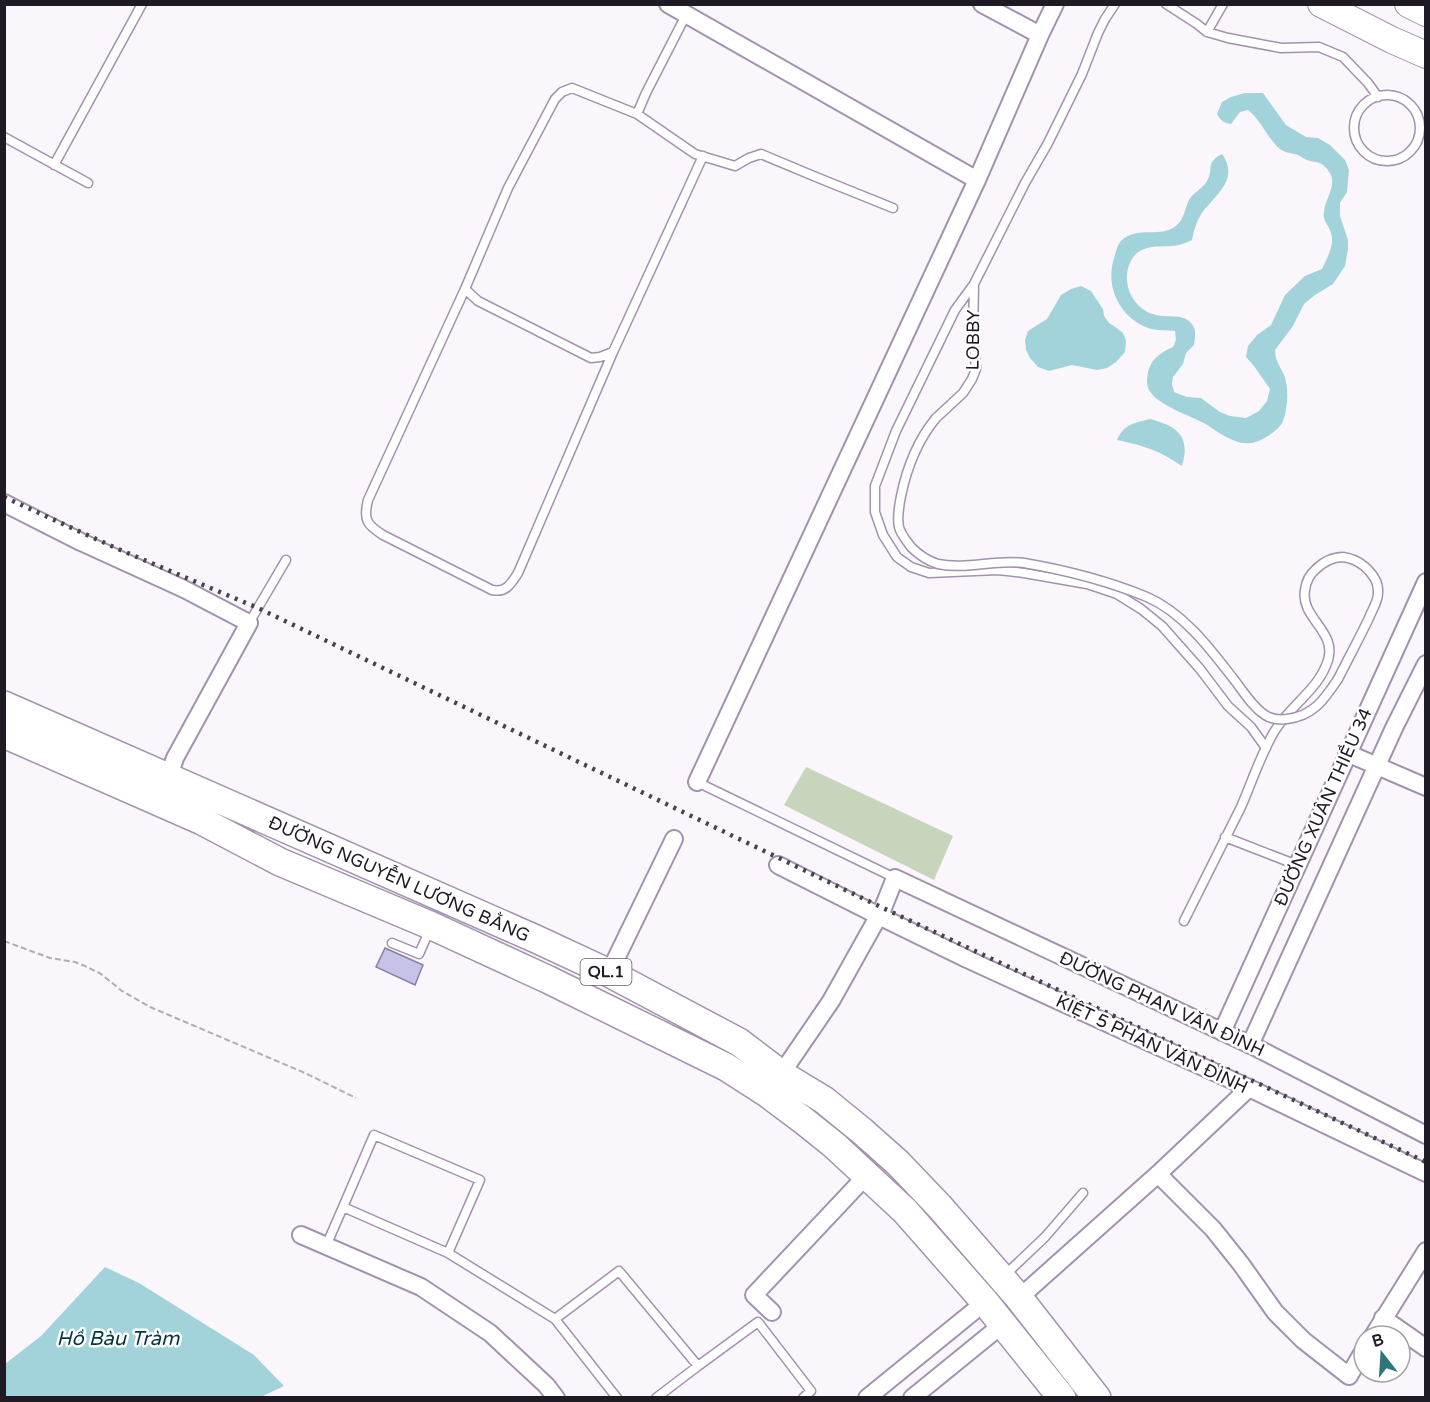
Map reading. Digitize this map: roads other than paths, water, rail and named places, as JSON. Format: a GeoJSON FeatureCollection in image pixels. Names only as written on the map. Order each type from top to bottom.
{"type":"FeatureCollection","features":[{"type":"Feature","properties":{"kind":"highway","name":"ĐƯỜNG NGUYỄN LƯƠNG BẰNG"},"geometry":{"type":"LineString","coordinates":[[4,705],[609,973],[739,1042],[774,1084],[834,1145],[905,1211],[986,1302],[1062,1398]]}},
{"type":"Feature","properties":{"kind":"highway","name":"QL.1"},"geometry":{"type":"LineString","coordinates":[[4,734],[160,803]]}},
{"type":"Feature","properties":{"kind":"highway","name":"ĐƯỜNG NGUYỄN LƯƠNG BẰNG"},"geometry":{"type":"LineString","coordinates":[[160,803],[202,821],[280,862],[432,926],[549,980],[726,1067],[824,1100],[898,1163],[940,1207],[1019,1298],[1097,1398]]}},
{"type":"Feature","properties":{"kind":"main road"},"geometry":{"type":"LineString","coordinates":[[1321,4],[1425,55]]}},
{"type":"Feature","properties":{"kind":"main road"},"geometry":{"type":"LineString","coordinates":[[1408,4],[1425,13]]}},
{"type":"Feature","properties":{"kind":"street"},"geometry":{"type":"LineString","coordinates":[[668,4],[977,180]]}},
{"type":"Feature","properties":{"kind":"street"},"geometry":{"type":"LineString","coordinates":[[982,4],[1040,35]]}},
{"type":"Feature","properties":{"kind":"street"},"geometry":{"type":"LineString","coordinates":[[697,782],[977,180],[1055,4]]}},
{"type":"Feature","properties":{"kind":"street"},"geometry":{"type":"LineString","coordinates":[[4,503],[81,542],[184,589],[249,623],[175,758],[160,803]]}},
{"type":"Feature","properties":{"kind":"street","name":"ĐƯỜNG XUÂN THIỀU 34"},"geometry":{"type":"LineString","coordinates":[[1222,1032],[1425,582]]}},
{"type":"Feature","properties":{"kind":"street","name":"ĐƯỜNG XUÂN THIỀU 34"},"geometry":{"type":"LineString","coordinates":[[1250,1045],[1425,664]]}},
{"type":"Feature","properties":{"kind":"street"},"geometry":{"type":"LineString","coordinates":[[1347,753],[1425,787]]}},
{"type":"Feature","properties":{"kind":"street"},"geometry":{"type":"LineString","coordinates":[[609,973],[674,839]]}},
{"type":"Feature","properties":{"kind":"street","name":"KIỆT 5 PHAN VĂN ĐÌNH"},"geometry":{"type":"LineString","coordinates":[[778,865],[967,959],[1249,1088],[1425,1173]]}},
{"type":"Feature","properties":{"kind":"street"},"geometry":{"type":"LineString","coordinates":[[774,1084],[831,1001],[879,916],[895,878]]}},
{"type":"Feature","properties":{"kind":"street","name":"ĐƯỜNG PHAN VĂN ĐÌNH"},"geometry":{"type":"LineString","coordinates":[[895,878],[1250,1045],[1425,1135]]}},
{"type":"Feature","properties":{"kind":"street"},"geometry":{"type":"LineString","coordinates":[[1019,1298],[1158,1174],[1249,1088]]}},
{"type":"Feature","properties":{"kind":"street"},"geometry":{"type":"LineString","coordinates":[[1158,1174],[1213,1229],[1275,1312],[1303,1340],[1349,1376],[1352,1371]]}},
{"type":"Feature","properties":{"kind":"street"},"geometry":{"type":"LineString","coordinates":[[772,1312],[754,1295],[867,1176]]}},
{"type":"Feature","properties":{"kind":"street"},"geometry":{"type":"LineString","coordinates":[[301,1235],[421,1287],[490,1333],[546,1385],[556,1398]]}},
{"type":"Feature","properties":{"kind":"street"},"geometry":{"type":"LineString","coordinates":[[1379,1324],[1425,1251]]}},
{"type":"Feature","properties":{"kind":"street"},"geometry":{"type":"LineString","coordinates":[[867,1398],[986,1302]]}},
{"type":"Feature","properties":{"kind":"street"},"geometry":{"type":"LineString","coordinates":[[1383,1318],[1425,1348]]}},
{"type":"Feature","properties":{"kind":"street"},"geometry":{"type":"LineString","coordinates":[[912,1398],[1003,1324]]}},
{"type":"Feature","properties":{"kind":"lane"},"geometry":{"type":"LineString","coordinates":[[54,165],[142,4]]}},
{"type":"Feature","properties":{"kind":"lane"},"geometry":{"type":"LineString","coordinates":[[1115,4],[1077,84],[974,284],[956,310],[896,432],[875,486],[875,512],[883,536],[897,557],[911,567],[929,573],[998,570],[1024,573],[1087,584],[1117,594],[1162,626],[1200,669],[1228,706],[1251,727],[1266,748],[1241,806],[1184,921]]}},
{"type":"Feature","properties":{"kind":"lane"},"geometry":{"type":"LineString","coordinates":[[1166,4],[1207,32],[1228,38],[1281,48],[1319,46],[1342,57],[1368,83],[1378,97]]}},
{"type":"Feature","properties":{"kind":"lane"},"geometry":{"type":"LineString","coordinates":[[1207,32],[1222,4]]}},
{"type":"Feature","properties":{"kind":"lane"},"geometry":{"type":"LineString","coordinates":[[637,114],[645,93],[686,15]]}},
{"type":"Feature","properties":{"kind":"lane"},"geometry":{"type":"LineString","coordinates":[[703,156],[512,583],[506,589],[492,590],[383,536],[369,525],[366,518],[368,500],[465,289],[508,188],[555,99],[562,92],[572,88],[637,114],[695,154],[703,156],[735,166],[761,153],[893,208]]}},
{"type":"Feature","properties":{"kind":"lane"},"geometry":{"type":"LineString","coordinates":[[1389,95],[1407,101],[1414,107],[1423,123],[1414,147],[1398,159],[1388,161],[1368,154],[1356,139],[1354,130],[1358,112],[1364,105],[1372,99],[1389,95]]}},
{"type":"Feature","properties":{"kind":"lane"},"geometry":{"type":"LineString","coordinates":[[4,137],[88,183]]}},
{"type":"Feature","properties":{"kind":"lane","name":"LOBBY"},"geometry":{"type":"LineString","coordinates":[[974,284],[973,335],[976,369],[963,393],[936,418],[925,431],[916,448],[899,505],[900,530],[909,544],[921,555],[937,563],[951,565],[1020,563],[1050,567],[1149,598],[1177,616],[1197,635],[1251,701],[1265,715],[1279,720],[1299,717],[1314,710],[1328,695],[1361,636],[1377,600],[1378,592],[1370,571],[1360,563],[1340,557],[1321,564],[1311,573],[1304,596],[1310,614],[1328,640],[1328,660],[1315,685],[1294,706],[1274,731],[1266,748]]}},
{"type":"Feature","properties":{"kind":"lane"},"geometry":{"type":"LineString","coordinates":[[465,289],[478,301],[591,358],[614,352]]}},
{"type":"Feature","properties":{"kind":"lane"},"geometry":{"type":"LineString","coordinates":[[249,623],[286,560]]}},
{"type":"Feature","properties":{"kind":"lane"},"geometry":{"type":"LineString","coordinates":[[697,782],[895,878]]}},
{"type":"Feature","properties":{"kind":"lane"},"geometry":{"type":"LineString","coordinates":[[1225,837],[1297,865]]}},
{"type":"Feature","properties":{"kind":"lane"},"geometry":{"type":"LineString","coordinates":[[392,943],[419,954],[432,926]]}},
{"type":"Feature","properties":{"kind":"lane"},"geometry":{"type":"LineString","coordinates":[[326,1246],[374,1135],[480,1180],[448,1252]]}},
{"type":"Feature","properties":{"kind":"lane"},"geometry":{"type":"LineString","coordinates":[[1001,1278],[1045,1237],[1083,1193]]}},
{"type":"Feature","properties":{"kind":"lane"},"geometry":{"type":"LineString","coordinates":[[343,1207],[448,1252],[555,1319],[617,1398]]}},
{"type":"Feature","properties":{"kind":"lane"},"geometry":{"type":"LineString","coordinates":[[555,1319],[619,1271],[698,1366]]}},
{"type":"Feature","properties":{"kind":"lane"},"geometry":{"type":"LineString","coordinates":[[656,1398],[758,1322],[811,1391],[803,1398]]}},
{"type":"Feature","properties":{"kind":"water"},"geometry":{"type":"Polygon","coordinates":[[[1245,93],[1263,93],[1286,125],[1306,137],[1318,138],[1330,145],[1345,160],[1349,170],[1347,192],[1340,203],[1340,216],[1348,240],[1345,266],[1333,284],[1304,304],[1293,326],[1275,350],[1286,380],[1287,392],[1286,410],[1281,425],[1264,438],[1244,443],[1226,437],[1204,423],[1166,405],[1149,390],[1147,383],[1149,367],[1157,356],[1173,347],[1176,340],[1175,331],[1148,328],[1130,317],[1123,310],[1114,292],[1111,272],[1118,245],[1127,236],[1164,231],[1179,223],[1192,195],[1208,179],[1211,164],[1222,154],[1228,170],[1225,185],[1199,217],[1192,240],[1179,245],[1151,247],[1139,252],[1129,265],[1127,283],[1132,297],[1142,308],[1156,315],[1183,318],[1194,328],[1194,345],[1186,353],[1183,364],[1173,377],[1174,392],[1187,397],[1201,398],[1220,412],[1230,416],[1246,418],[1259,411],[1267,401],[1270,389],[1246,357],[1248,346],[1257,335],[1271,325],[1285,295],[1305,276],[1322,269],[1332,242],[1324,215],[1332,182],[1329,171],[1321,164],[1280,149],[1248,110],[1240,112],[1231,124],[1221,120],[1217,114],[1222,102],[1245,93]]]}},
{"type":"Feature","properties":{"kind":"water"},"geometry":{"type":"Polygon","coordinates":[[[1081,286],[1091,291],[1109,323],[1123,333],[1126,341],[1125,352],[1107,368],[1097,370],[1072,365],[1049,371],[1038,367],[1026,350],[1025,340],[1028,331],[1047,319],[1061,295],[1081,286]]]}},
{"type":"Feature","properties":{"kind":"water"},"geometry":{"type":"Polygon","coordinates":[[[1150,419],[1168,425],[1180,434],[1185,447],[1182,466],[1151,449],[1117,440],[1126,427],[1150,419]]]}},
{"type":"Feature","properties":{"kind":"water","name":"Hồ Bàu Tràm"},"geometry":{"type":"Polygon","coordinates":[[[105,1267],[139,1283],[254,1355],[284,1386],[259,1398],[5,1397],[5,1364],[41,1336],[105,1267]]]}},
{"type":"Feature","properties":{"kind":"railway"},"geometry":{"type":"LineString","coordinates":[[4,497],[118,549],[258,608],[883,908],[1426,1162]]}}]}
